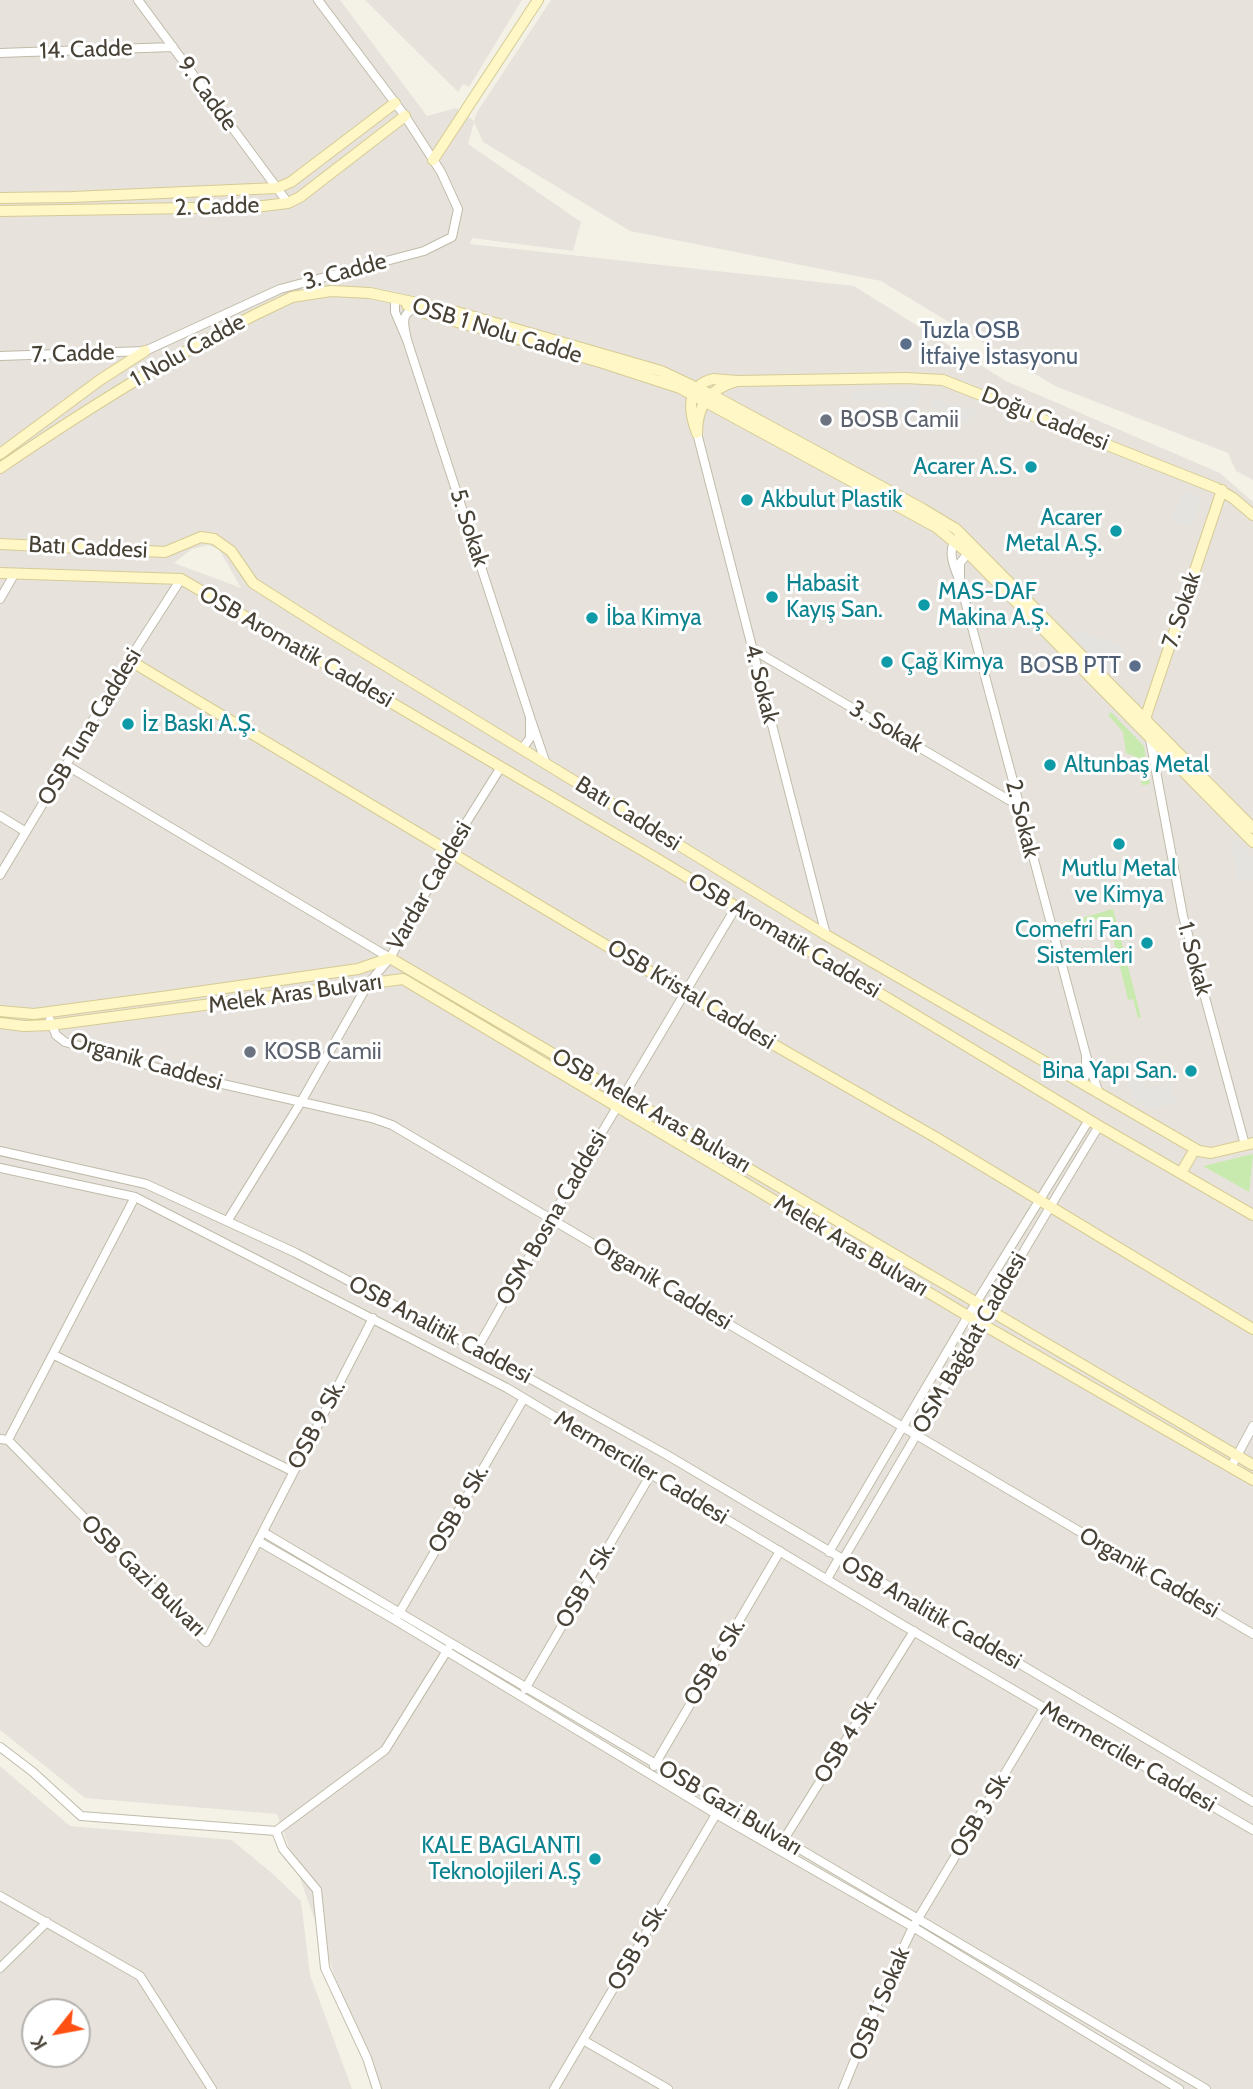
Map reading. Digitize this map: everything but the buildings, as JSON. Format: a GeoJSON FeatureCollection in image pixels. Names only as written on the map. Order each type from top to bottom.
{"type":"FeatureCollection","features":[{"type":"Feature","properties":{"kind":"street","name":"9. Cadde"},"geometry":{"type":"LineString","coordinates":[[138,0],[288,203]]}},
{"type":"Feature","properties":{"kind":"street","name":"3. Cadde"},"geometry":{"type":"LineString","coordinates":[[0,454],[100,380],[145,351],[280,289],[424,251],[452,237],[458,209],[433,160],[405,116],[318,0]]}},
{"type":"Feature","properties":{"kind":"street"},"geometry":{"type":"LineString","coordinates":[[433,160],[538,0]]}},
{"type":"Feature","properties":{"kind":"street","name":"14. Cadde"},"geometry":{"type":"LineString","coordinates":[[0,53],[173,47]]}},
{"type":"Feature","properties":{"kind":"street","name":"2. Cadde"},"geometry":{"type":"LineString","coordinates":[[0,198],[276,188],[291,182],[395,103]]}},
{"type":"Feature","properties":{"kind":"street","name":"2. Cadde"},"geometry":{"type":"LineString","coordinates":[[0,211],[255,207],[288,203],[300,197],[405,116]]}},
{"type":"Feature","properties":{"kind":"street","name":"1 Nolu Cadde"},"geometry":{"type":"LineString","coordinates":[[0,468],[169,359],[292,297],[341,291],[370,293],[395,299]]}},
{"type":"Feature","properties":{"kind":"street"},"geometry":{"type":"LineString","coordinates":[[265,295],[292,297]]}},
{"type":"Feature","properties":{"kind":"street","name":"OSB 1 Nolu Cadde"},"geometry":{"type":"LineString","coordinates":[[395,299],[414,309],[695,391]]}},
{"type":"Feature","properties":{"kind":"street","name":"OSB 1 Nolu Cadde"},"geometry":{"type":"LineString","coordinates":[[395,299],[437,307],[673,375],[708,398],[928,512],[960,538],[1148,729],[1166,754],[1253,842]]}},
{"type":"Feature","properties":{"kind":"street","name":"5. Sokak"},"geometry":{"type":"LineString","coordinates":[[395,299],[395,312],[407,341],[546,764]]}},
{"type":"Feature","properties":{"kind":"street","name":"5. Sokak"},"geometry":{"type":"LineString","coordinates":[[407,341],[404,317],[414,309]]}},
{"type":"Feature","properties":{"kind":"street","name":"7. Cadde"},"geometry":{"type":"LineString","coordinates":[[0,356],[145,351]]}},
{"type":"Feature","properties":{"kind":"street","name":"Doğu Caddesi"},"geometry":{"type":"LineString","coordinates":[[695,391],[713,379],[943,380],[1222,491],[1253,516]]}},
{"type":"Feature","properties":{"kind":"street","name":"Doğu Caddesi"},"geometry":{"type":"LineString","coordinates":[[708,398],[737,381]]}},
{"type":"Feature","properties":{"kind":"street"},"geometry":{"type":"LineString","coordinates":[[695,391],[691,414],[697,433]]}},
{"type":"Feature","properties":{"kind":"street"},"geometry":{"type":"LineString","coordinates":[[697,433],[699,410],[708,398]]}},
{"type":"Feature","properties":{"kind":"street","name":"4. Sokak"},"geometry":{"type":"LineString","coordinates":[[697,433],[826,935]]}},
{"type":"Feature","properties":{"kind":"street","name":"7. Sokak"},"geometry":{"type":"LineString","coordinates":[[1148,729],[1222,491]]}},
{"type":"Feature","properties":{"kind":"street","name":"Batı Caddesi"},"geometry":{"type":"LineString","coordinates":[[0,544],[165,552],[201,537],[214,539],[231,551],[253,583],[826,935],[1195,1150]]}},
{"type":"Feature","properties":{"kind":"street","name":"OSB 1 Nolu Cadde"},"geometry":{"type":"LineString","coordinates":[[960,538],[968,553],[1253,828]]}},
{"type":"Feature","properties":{"kind":"street","name":"2. Sokak"},"geometry":{"type":"LineString","coordinates":[[960,538],[952,545],[952,557],[1086,1055],[1099,1094]]}},
{"type":"Feature","properties":{"kind":"street"},"geometry":{"type":"LineString","coordinates":[[960,582],[960,563],[968,553]]}},
{"type":"Feature","properties":{"kind":"street","name":"OSB Aromatik Caddesi"},"geometry":{"type":"LineString","coordinates":[[0,573],[181,579],[1253,1215]]}},
{"type":"Feature","properties":{"kind":"street"},"geometry":{"type":"LineString","coordinates":[[0,599],[15,573]]}},
{"type":"Feature","properties":{"kind":"street","name":"OSB Tuna Caddesi"},"geometry":{"type":"LineString","coordinates":[[0,875],[129,660],[181,579]]}},
{"type":"Feature","properties":{"kind":"street","name":"3. Sokak"},"geometry":{"type":"LineString","coordinates":[[752,649],[1019,806]]}},
{"type":"Feature","properties":{"kind":"street","name":"OSB Kristal Caddesi"},"geometry":{"type":"LineString","coordinates":[[129,660],[684,992],[935,1137],[1253,1329]]}},
{"type":"Feature","properties":{"kind":"street"},"geometry":{"type":"LineString","coordinates":[[522,749],[530,738],[530,717]]}},
{"type":"Feature","properties":{"kind":"street","name":"1. Sokak"},"geometry":{"type":"LineString","coordinates":[[1148,729],[1183,916],[1249,1144]]}},
{"type":"Feature","properties":{"kind":"street"},"geometry":{"type":"LineString","coordinates":[[1156,770],[1166,754]]}},
{"type":"Feature","properties":{"kind":"street"},"geometry":{"type":"LineString","coordinates":[[66,765],[390,958]]}},
{"type":"Feature","properties":{"kind":"street","name":"Vardar Caddesi"},"geometry":{"type":"LineString","coordinates":[[228,1220],[368,984],[390,958],[449,850],[501,768]]}},
{"type":"Feature","properties":{"kind":"street"},"geometry":{"type":"LineString","coordinates":[[0,816],[26,832]]}},
{"type":"Feature","properties":{"kind":"street","name":"OSM Bosna Caddesi"},"geometry":{"type":"LineString","coordinates":[[477,1349],[551,1217],[736,907]]}},
{"type":"Feature","properties":{"kind":"street"},"geometry":{"type":"LineString","coordinates":[[0,1011],[25,1014],[166,996],[358,969],[390,958]]}},
{"type":"Feature","properties":{"kind":"street","name":"OSB Melek Aras Bulvarı"},"geometry":{"type":"LineString","coordinates":[[390,958],[1253,1465]]}},
{"type":"Feature","properties":{"kind":"street","name":"Melek Aras Bulvarı"},"geometry":{"type":"LineString","coordinates":[[0,1023],[24,1026],[50,1024],[403,979],[968,1315],[1253,1480]]}},
{"type":"Feature","properties":{"kind":"street"},"geometry":{"type":"LineString","coordinates":[[166,996],[168,1010]]}},
{"type":"Feature","properties":{"kind":"street","name":"Organik Caddesi"},"geometry":{"type":"LineString","coordinates":[[49,1011],[50,1024],[65,1042],[183,1076],[372,1118],[392,1125],[1253,1634]]}},
{"type":"Feature","properties":{"kind":"street","name":"2. Sokak"},"geometry":{"type":"LineString","coordinates":[[1082,1084],[1086,1074],[1086,1055]]}},
{"type":"Feature","properties":{"kind":"street","name":"OSM Bağdat Caddesi"},"geometry":{"type":"LineString","coordinates":[[827,1579],[917,1436],[1045,1204],[1094,1123]]}},
{"type":"Feature","properties":{"kind":"street"},"geometry":{"type":"LineString","coordinates":[[1181,1173],[1195,1150],[1211,1153],[1249,1144]]}},
{"type":"Feature","properties":{"kind":"street","name":"OSB Analitik Caddesi"},"geometry":{"type":"LineString","coordinates":[[0,1152],[146,1184],[296,1253],[477,1349],[667,1455],[1253,1802]]}},
{"type":"Feature","properties":{"kind":"street","name":"Mermerciler Caddesi"},"geometry":{"type":"LineString","coordinates":[[0,1168],[135,1197],[373,1318],[524,1398],[1253,1830]]}},
{"type":"Feature","properties":{"kind":"street"},"geometry":{"type":"LineString","coordinates":[[4,1439],[54,1355],[135,1197]]}},
{"type":"Feature","properties":{"kind":"street","name":"OSM Bağdat Caddesi"},"geometry":{"type":"LineString","coordinates":[[829,1552],[968,1315],[1045,1204]]}},
{"type":"Feature","properties":{"kind":"street","name":"OSB 9 Sk."},"geometry":{"type":"LineString","coordinates":[[263,1532],[373,1318]]}},
{"type":"Feature","properties":{"kind":"street"},"geometry":{"type":"LineString","coordinates":[[54,1355],[292,1471]]}},
{"type":"Feature","properties":{"kind":"street","name":"OSB 8 Sk."},"geometry":{"type":"LineString","coordinates":[[395,1620],[524,1398]]}},
{"type":"Feature","properties":{"kind":"street"},"geometry":{"type":"LineString","coordinates":[[1231,1467],[1253,1426]]}},
{"type":"Feature","properties":{"kind":"street","name":"OSB Gazi Bulvarı"},"geometry":{"type":"LineString","coordinates":[[4,1439],[206,1642],[263,1532],[783,1840],[1179,2089]]}},
{"type":"Feature","properties":{"kind":"street","name":"OSB 7 Sk."},"geometry":{"type":"LineString","coordinates":[[521,1696],[651,1474]]}},
{"type":"Feature","properties":{"kind":"street","name":"OSB Gazi Bulvarı"},"geometry":{"type":"LineString","coordinates":[[258,1541],[778,1850],[915,1923],[1206,2089]]}},
{"type":"Feature","properties":{"kind":"street","name":"OSB 6 Sk."},"geometry":{"type":"LineString","coordinates":[[650,1773],[780,1551]]}},
{"type":"Feature","properties":{"kind":"street","name":"OSB 4 Sk."},"geometry":{"type":"LineString","coordinates":[[778,1850],[914,1631]]}},
{"type":"Feature","properties":{"kind":"street"},"geometry":{"type":"LineString","coordinates":[[0,1747],[33,1772],[80,1816],[276,1832],[385,1750],[452,1644]]}},
{"type":"Feature","properties":{"kind":"street","name":"OSB 3 Sk."},"geometry":{"type":"LineString","coordinates":[[915,1923],[1044,1707]]}},
{"type":"Feature","properties":{"kind":"street","name":"OSB 5 Sk."},"geometry":{"type":"LineString","coordinates":[[554,2089],[722,1804]]}},
{"type":"Feature","properties":{"kind":"street"},"geometry":{"type":"LineString","coordinates":[[276,1832],[283,1849],[317,1890],[325,1968],[367,2058],[377,2089]]}},
{"type":"Feature","properties":{"kind":"street"},"geometry":{"type":"LineString","coordinates":[[0,1896],[140,1976],[212,2089]]}},
{"type":"Feature","properties":{"kind":"street"},"geometry":{"type":"LineString","coordinates":[[0,1968],[47,1923]]}},
{"type":"Feature","properties":{"kind":"street","name":"OSB 1 Sokak"},"geometry":{"type":"LineString","coordinates":[[843,2089],[881,1995],[915,1923]]}},
{"type":"Feature","properties":{"kind":"street"},"geometry":{"type":"LineString","coordinates":[[583,2040],[668,2089]]}},
{"type":"Feature","properties":{"kind":"shaded area"},"geometry":{"type":"Polygon","coordinates":[[[0,0],[340,0],[427,116],[456,108],[474,121],[477,112],[551,0],[1253,0],[1253,480],[1236,471],[1228,453],[1055,386],[881,281],[630,231],[483,142],[474,122],[468,144],[581,222],[573,251],[472,238],[470,244],[854,286],[1006,381],[1220,473],[1253,502],[1253,2089],[375,2089],[277,1814],[85,1798],[0,1730],[0,0]],[[208,545],[192,549],[174,563],[241,588],[219,549],[208,545]]]}},
{"type":"Feature","properties":{"kind":"shaded area"},"geometry":{"type":"Polygon","coordinates":[[[365,0],[522,0],[469,87],[463,84],[458,92],[365,0]]]}},
{"type":"Feature","properties":{"kind":"shaded area"},"geometry":{"type":"Polygon","coordinates":[[[922,390],[915,411],[866,398],[852,398],[854,391],[922,390]]]}},
{"type":"Feature","properties":{"kind":"shaded area"},"geometry":{"type":"Polygon","coordinates":[[[935,400],[977,411],[968,423],[937,414],[938,409],[932,407],[935,400]]]}},
{"type":"Feature","properties":{"kind":"shaded area"},"geometry":{"type":"Polygon","coordinates":[[[1183,491],[1202,497],[1191,527],[1171,522],[1183,491]]]}},
{"type":"Feature","properties":{"kind":"shaded area"},"geometry":{"type":"Polygon","coordinates":[[[1075,630],[1123,646],[1112,675],[1071,636],[1075,630]]]}},
{"type":"Feature","properties":{"kind":"shaded area"},"geometry":{"type":"Polygon","coordinates":[[[1236,839],[1253,859],[1253,878],[1237,883],[1232,844],[1236,839]]]}},
{"type":"Feature","properties":{"kind":"shaded area"},"geometry":{"type":"Polygon","coordinates":[[[1140,1076],[1143,1088],[1170,1082],[1176,1103],[1151,1109],[1129,1095],[1131,1091],[1128,1080],[1140,1076]]]}},
{"type":"Feature","properties":{"kind":"shaded area"},"geometry":{"type":"Polygon","coordinates":[[[0,1766],[70,1826],[232,1840],[274,1875],[301,1901],[310,1975],[352,2089],[0,2089],[0,1766]]]}},
{"type":"Feature","properties":{"kind":"green space"},"geometry":{"type":"Polygon","coordinates":[[[1111,712],[1144,746],[1150,784],[1142,785],[1134,756],[1126,753],[1123,732],[1108,715],[1111,712]]]}},
{"type":"Feature","properties":{"kind":"green space"},"geometry":{"type":"Polygon","coordinates":[[[1113,909],[1141,1017],[1138,1018],[1133,999],[1128,1000],[1108,917],[1065,926],[1064,923],[1113,909]]]}},
{"type":"Feature","properties":{"kind":"green space"},"geometry":{"type":"Polygon","coordinates":[[[1253,1154],[1249,1192],[1203,1166],[1253,1154]]]}},
{"type":"Feature","properties":{"kind":"place","name":"Tuzla OSB İtfaiye İstasyonu"},"geometry":{"type":"Point","coordinates":[906,344]}},
{"type":"Feature","properties":{"kind":"place","name":"BOSB Camii"},"geometry":{"type":"Point","coordinates":[826,420]}},
{"type":"Feature","properties":{"kind":"place","name":"Acarer A.S."},"geometry":{"type":"Point","coordinates":[1031,467]}},
{"type":"Feature","properties":{"kind":"place","name":"Akbulut Plastik"},"geometry":{"type":"Point","coordinates":[747,500]}},
{"type":"Feature","properties":{"kind":"place","name":"Acarer Metal A.Ş."},"geometry":{"type":"Point","coordinates":[1116,531]}},
{"type":"Feature","properties":{"kind":"place","name":"Habasit Kayış San."},"geometry":{"type":"Point","coordinates":[772,597]}},
{"type":"Feature","properties":{"kind":"place","name":"MAS-DAF Makina A.Ş."},"geometry":{"type":"Point","coordinates":[924,605]}},
{"type":"Feature","properties":{"kind":"place","name":"İba Kimya"},"geometry":{"type":"Point","coordinates":[592,618]}},
{"type":"Feature","properties":{"kind":"place","name":"Çağ Kimya"},"geometry":{"type":"Point","coordinates":[887,662]}},
{"type":"Feature","properties":{"kind":"place","name":"BOSB PTT"},"geometry":{"type":"Point","coordinates":[1135,666]}},
{"type":"Feature","properties":{"kind":"place","name":"İz Baskı A.Ş."},"geometry":{"type":"Point","coordinates":[128,724]}},
{"type":"Feature","properties":{"kind":"place","name":"Altunbaş Metal"},"geometry":{"type":"Point","coordinates":[1050,765]}},
{"type":"Feature","properties":{"kind":"place","name":"Mutlu Metal ve Kimya"},"geometry":{"type":"Point","coordinates":[1119,844]}},
{"type":"Feature","properties":{"kind":"place","name":"Comefri Fan Sistemleri"},"geometry":{"type":"Point","coordinates":[1147,943]}},
{"type":"Feature","properties":{"kind":"place","name":"KOSB Camii"},"geometry":{"type":"Point","coordinates":[250,1052]}},
{"type":"Feature","properties":{"kind":"place","name":"Bina Yapı San."},"geometry":{"type":"Point","coordinates":[1191,1071]}},
{"type":"Feature","properties":{"kind":"place","name":"KALE BAGLANTI Teknolojileri A.Ş"},"geometry":{"type":"Point","coordinates":[595,1859]}}]}
